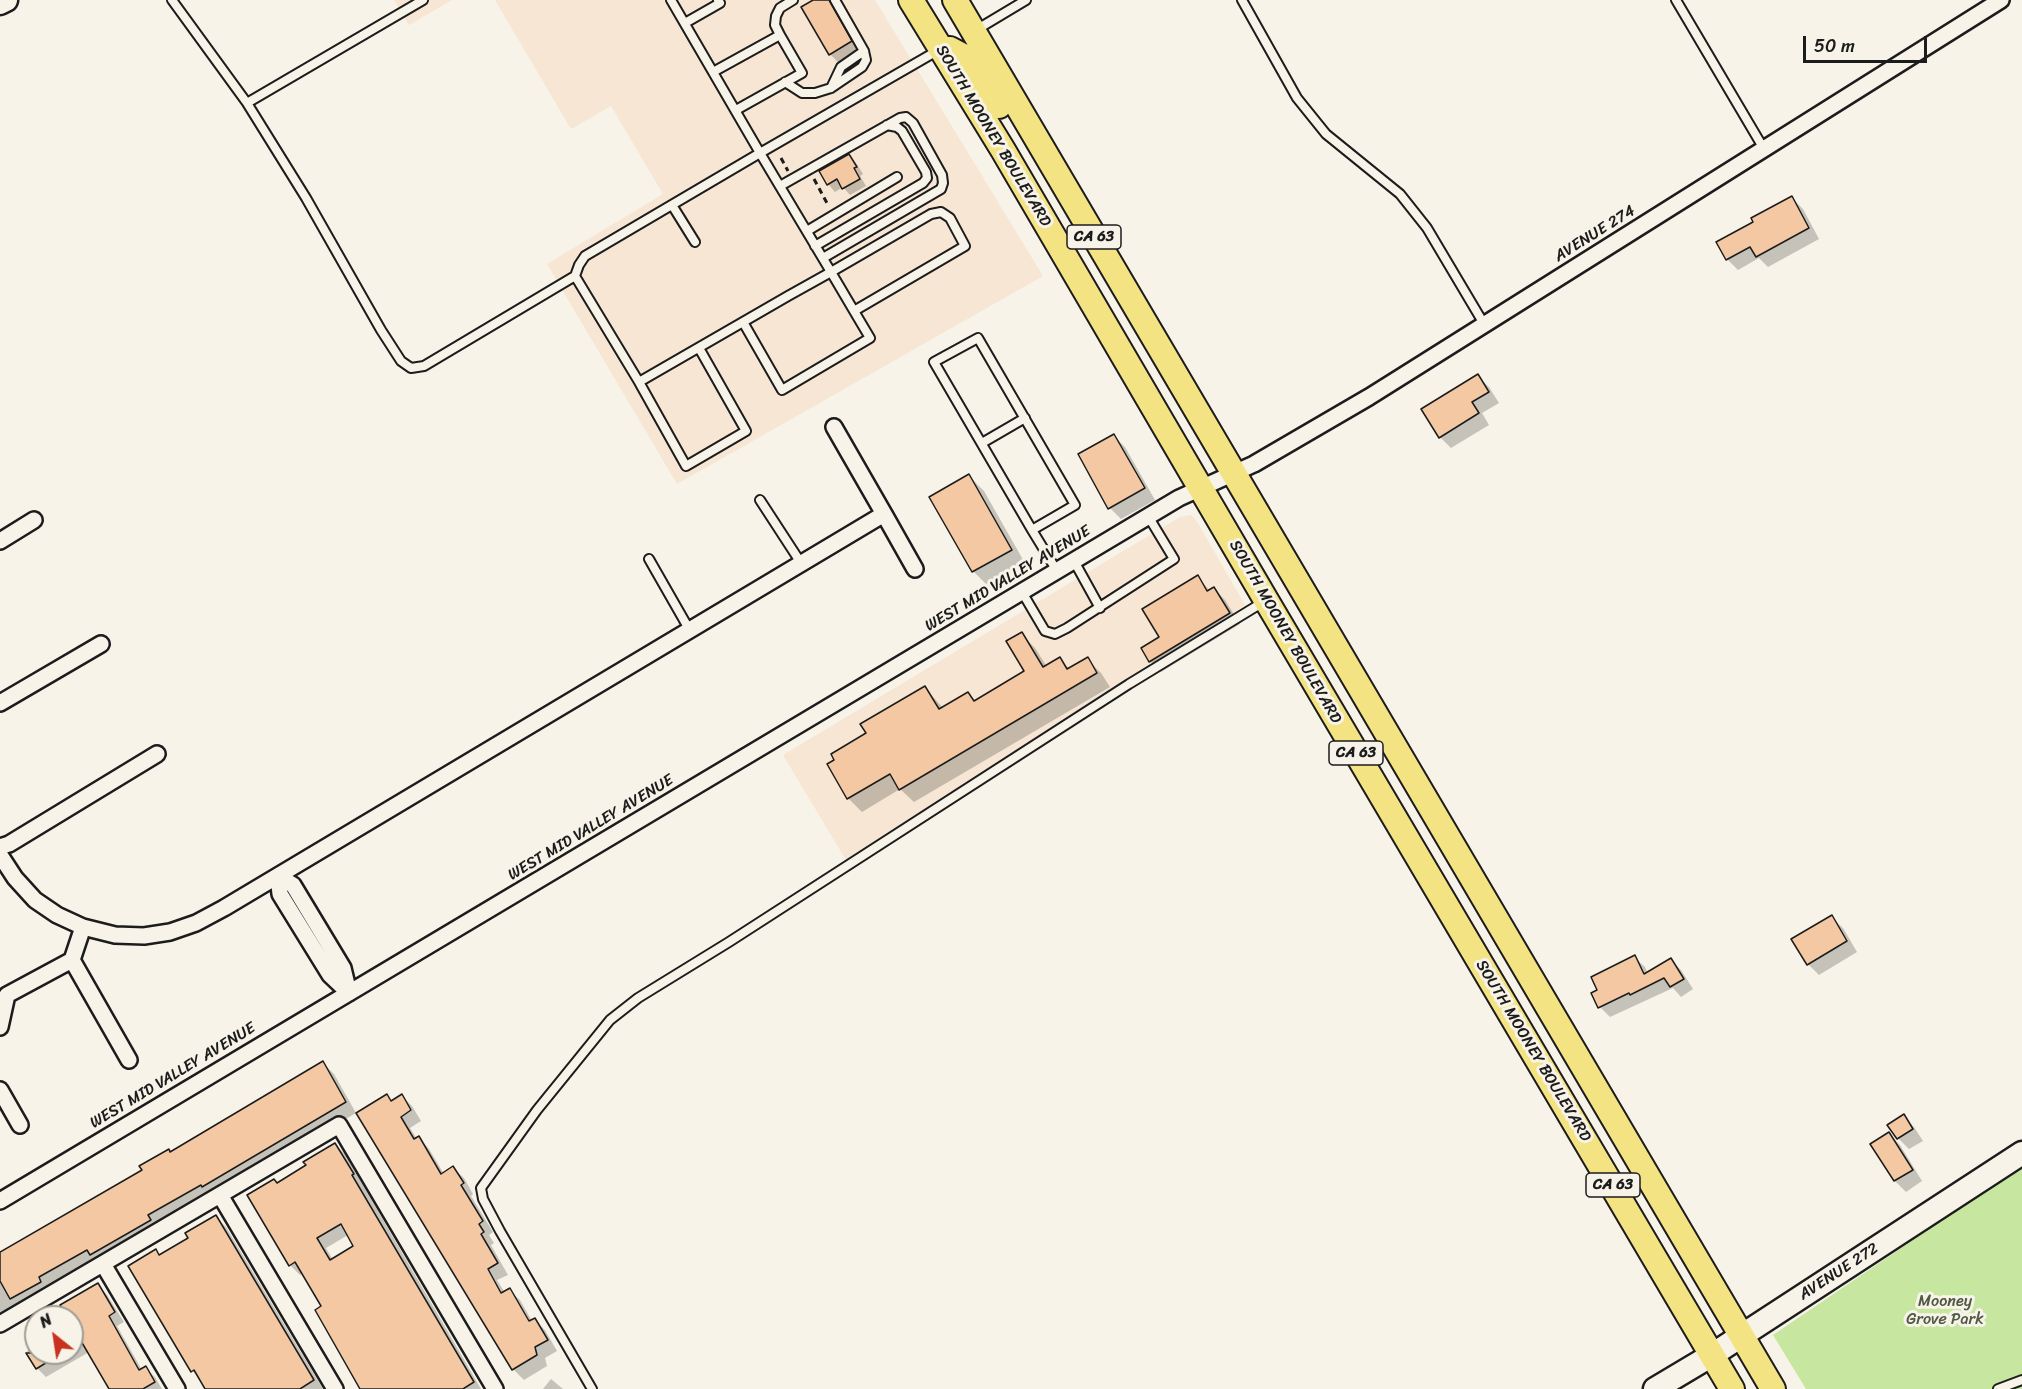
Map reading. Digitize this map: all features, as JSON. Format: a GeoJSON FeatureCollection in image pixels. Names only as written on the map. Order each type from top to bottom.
{"type":"FeatureCollection","features":[{"type":"Feature","properties":{"kind":"main road","name":"SOUTH MOONEY BOULEVARD"},"geometry":{"type":"LineString","coordinates":[[911,0],[1732,1389]]}},
{"type":"Feature","properties":{"kind":"main road"},"geometry":{"type":"LineString","coordinates":[[936,0],[946,15],[959,27],[966,31],[974,31]]}},
{"type":"Feature","properties":{"kind":"main road","name":"SOUTH MOONEY BOULEVARD"},"geometry":{"type":"LineString","coordinates":[[955,0],[1773,1389]]}},
{"type":"Feature","properties":{"kind":"main road"},"geometry":{"type":"LineString","coordinates":[[941,49],[951,49],[964,57],[983,80],[1053,195],[1071,220],[1098,243]]}},
{"type":"Feature","properties":{"kind":"street"},"geometry":{"type":"LineString","coordinates":[[0,3],[6,0]]}},
{"type":"Feature","properties":{"kind":"street","name":"AVENUE 274"},"geometry":{"type":"LineString","coordinates":[[1201,488],[1254,464],[1329,421],[2001,0]]}},
{"type":"Feature","properties":{"kind":"street"},"geometry":{"type":"LineString","coordinates":[[834,427],[915,569]]}},
{"type":"Feature","properties":{"kind":"street","name":"WEST MID VALLEY AVENUE"},"geometry":{"type":"LineString","coordinates":[[0,1201],[1148,516],[1201,488]]}},
{"type":"Feature","properties":{"kind":"street"},"geometry":{"type":"LineString","coordinates":[[0,855],[15,878],[35,900],[57,915],[83,927],[115,935],[144,936],[170,932],[196,923],[884,514]]}},
{"type":"Feature","properties":{"kind":"street"},"geometry":{"type":"LineString","coordinates":[[0,541],[34,520]]}},
{"type":"Feature","properties":{"kind":"street"},"geometry":{"type":"LineString","coordinates":[[0,703],[101,644]]}},
{"type":"Feature","properties":{"kind":"street"},"geometry":{"type":"LineString","coordinates":[[0,847],[9,844],[158,754]]}},
{"type":"Feature","properties":{"kind":"street"},"geometry":{"type":"LineString","coordinates":[[278,876],[293,885],[343,968],[349,993]]}},
{"type":"Feature","properties":{"kind":"street"},"geometry":{"type":"LineString","coordinates":[[0,1027],[4,997],[72,960],[83,927]]}},
{"type":"Feature","properties":{"kind":"street"},"geometry":{"type":"LineString","coordinates":[[72,960],[129,1060]]}},
{"type":"Feature","properties":{"kind":"street"},"geometry":{"type":"LineString","coordinates":[[0,1090],[20,1125]]}},
{"type":"Feature","properties":{"kind":"street"},"geometry":{"type":"LineString","coordinates":[[0,1324],[339,1125],[495,1389]]}},
{"type":"Feature","properties":{"kind":"street","name":"AVENUE 272"},"geometry":{"type":"LineString","coordinates":[[1655,1389],[1712,1355],[2022,1153]]}},
{"type":"Feature","properties":{"kind":"street"},"geometry":{"type":"LineString","coordinates":[[219,1195],[335,1389]]}},
{"type":"Feature","properties":{"kind":"street"},"geometry":{"type":"LineString","coordinates":[[103,1264],[177,1389]]}},
{"type":"Feature","properties":{"kind":"lane"},"geometry":{"type":"LineString","coordinates":[[172,0],[247,104],[306,198],[381,330],[401,362],[411,368],[424,366],[575,276],[585,256],[941,49]]}},
{"type":"Feature","properties":{"kind":"lane"},"geometry":{"type":"LineString","coordinates":[[247,104],[421,0]]}},
{"type":"Feature","properties":{"kind":"lane"},"geometry":{"type":"LineString","coordinates":[[671,0],[870,338],[782,390],[743,322]]}},
{"type":"Feature","properties":{"kind":"lane"},"geometry":{"type":"LineString","coordinates":[[685,23],[720,3],[718,0]]}},
{"type":"Feature","properties":{"kind":"lane"},"geometry":{"type":"LineString","coordinates":[[736,110],[802,73],[775,25],[780,8],[793,0]]}},
{"type":"Feature","properties":{"kind":"lane"},"geometry":{"type":"LineString","coordinates":[[785,82],[802,93],[815,93],[831,88],[862,67],[866,60],[864,51],[835,0]]}},
{"type":"Feature","properties":{"kind":"lane"},"geometry":{"type":"LineString","coordinates":[[974,31],[1026,0]]}},
{"type":"Feature","properties":{"kind":"lane"},"geometry":{"type":"LineString","coordinates":[[1242,0],[1297,98],[1326,134],[1400,194],[1427,228],[1484,324]]}},
{"type":"Feature","properties":{"kind":"lane"},"geometry":{"type":"LineString","coordinates":[[1676,0],[1764,149]]}},
{"type":"Feature","properties":{"kind":"lane"},"geometry":{"type":"LineString","coordinates":[[713,72],[780,35]]}},
{"type":"Feature","properties":{"kind":"lane"},"geometry":{"type":"LineString","coordinates":[[831,88],[841,67],[864,51]]}},
{"type":"Feature","properties":{"kind":"lane"},"geometry":{"type":"LineString","coordinates":[[780,186],[900,118],[906,117],[913,123],[942,175],[941,189],[823,258]]}},
{"type":"Feature","properties":{"kind":"lane"},"geometry":{"type":"LineString","coordinates":[[815,246],[923,183],[927,178],[926,172],[902,131],[897,127],[887,125]]}},
{"type":"Feature","properties":{"kind":"lane"},"geometry":{"type":"LineString","coordinates":[[807,231],[897,177]]}},
{"type":"Feature","properties":{"kind":"lane"},"geometry":{"type":"LineString","coordinates":[[672,205],[694,242]]}},
{"type":"Feature","properties":{"kind":"lane"},"geometry":{"type":"LineString","coordinates":[[639,382],[931,214],[941,212],[950,218],[965,246],[854,311]]}},
{"type":"Feature","properties":{"kind":"lane"},"geometry":{"type":"LineString","coordinates":[[575,276],[686,466],[746,431],[699,348]]}},
{"type":"Feature","properties":{"kind":"lane"},"geometry":{"type":"LineString","coordinates":[[1032,530],[1075,505],[978,338],[934,362],[1032,530],[1057,571]]}},
{"type":"Feature","properties":{"kind":"lane"},"geometry":{"type":"LineString","coordinates":[[982,443],[1025,418]]}},
{"type":"Feature","properties":{"kind":"lane"},"geometry":{"type":"LineString","coordinates":[[760,500],[801,563]]}},
{"type":"Feature","properties":{"kind":"lane"},"geometry":{"type":"LineString","coordinates":[[1022,592],[1045,631],[1049,633],[1055,634],[1100,608],[1174,559],[1148,516]]}},
{"type":"Feature","properties":{"kind":"lane"},"geometry":{"type":"LineString","coordinates":[[649,559],[689,629]]}},
{"type":"Feature","properties":{"kind":"lane"},"geometry":{"type":"LineString","coordinates":[[1074,561],[1100,608]]}},
{"type":"Feature","properties":{"kind":"lane"},"geometry":{"type":"LineString","coordinates":[[592,1389],[500,1231],[483,1199],[481,1188],[537,1110],[610,1020],[638,998],[729,942],[1129,684],[1266,600]]}},
{"type":"Feature","properties":{"kind":"lane"},"geometry":{"type":"LineString","coordinates":[[1998,1389],[2022,1380]]}},
{"type":"Feature","properties":{"kind":"path"},"geometry":{"type":"LineString","coordinates":[[781,158],[796,186],[812,176],[833,215]]}},
{"type":"Feature","properties":{"kind":"shaded area"},"geometry":{"type":"Polygon","coordinates":[[[394,0],[452,0],[409,25],[394,0]]]}},
{"type":"Feature","properties":{"kind":"shaded area"},"geometry":{"type":"Polygon","coordinates":[[[495,0],[875,0],[1043,276],[677,484],[547,264],[663,194],[611,106],[571,129],[495,0]]]}},
{"type":"Feature","properties":{"kind":"shaded area"},"geometry":{"type":"Polygon","coordinates":[[[1191,515],[1245,605],[846,860],[783,755],[1180,517],[1191,515]]]}},
{"type":"Feature","properties":{"kind":"green space","name":"Mooney Grove Park"},"geometry":{"type":"Polygon","coordinates":[[[2022,1166],[2022,1389],[1806,1389],[1773,1335],[2022,1166]]]}},
{"type":"Feature","properties":{"kind":"building"},"geometry":{"type":"Polygon","coordinates":[[[813,0],[829,0],[852,41],[829,55],[801,7],[813,0]]]}},
{"type":"Feature","properties":{"kind":"building"},"geometry":{"type":"Polygon","coordinates":[[[849,154],[857,167],[854,168],[860,179],[842,189],[837,179],[827,185],[819,171],[849,154]]]}},
{"type":"Feature","properties":{"kind":"building"},"geometry":{"type":"Polygon","coordinates":[[[1792,196],[1809,228],[1756,257],[1750,247],[1726,260],[1716,242],[1753,222],[1751,218],[1792,196]]]}},
{"type":"Feature","properties":{"kind":"building"},"geometry":{"type":"Polygon","coordinates":[[[1478,374],[1489,392],[1472,402],[1479,413],[1439,438],[1421,409],[1478,374]]]}},
{"type":"Feature","properties":{"kind":"building"},"geometry":{"type":"Polygon","coordinates":[[[1114,434],[1145,488],[1108,509],[1078,454],[1114,434]]]}},
{"type":"Feature","properties":{"kind":"building"},"geometry":{"type":"Polygon","coordinates":[[[969,474],[1012,550],[972,572],[929,497],[969,474]]]}},
{"type":"Feature","properties":{"kind":"building"},"geometry":{"type":"Polygon","coordinates":[[[1198,575],[1207,591],[1214,587],[1230,613],[1149,662],[1141,648],[1159,637],[1142,609],[1198,575]]]}},
{"type":"Feature","properties":{"kind":"building"},"geometry":{"type":"Polygon","coordinates":[[[1022,632],[1043,667],[1060,657],[1067,669],[1088,657],[1097,673],[899,790],[890,774],[847,799],[827,764],[834,760],[831,754],[866,733],[860,724],[925,686],[939,709],[968,692],[974,701],[1024,671],[1006,641],[1022,632]]]}},
{"type":"Feature","properties":{"kind":"building"},"geometry":{"type":"Polygon","coordinates":[[[1832,915],[1847,941],[1807,965],[1791,939],[1832,915]]]}},
{"type":"Feature","properties":{"kind":"building"},"geometry":{"type":"Polygon","coordinates":[[[1635,955],[1644,974],[1671,958],[1684,979],[1670,987],[1664,978],[1598,1008],[1591,993],[1597,990],[1591,977],[1635,955]]]}},
{"type":"Feature","properties":{"kind":"building"},"geometry":{"type":"Polygon","coordinates":[[[323,1061],[346,1102],[202,1187],[201,1185],[148,1215],[151,1220],[90,1255],[87,1250],[39,1277],[41,1282],[10,1299],[0,1281],[0,1252],[142,1170],[139,1166],[169,1149],[170,1152],[323,1061]]]}},
{"type":"Feature","properties":{"kind":"building"},"geometry":{"type":"Polygon","coordinates":[[[387,1094],[391,1101],[402,1094],[411,1110],[401,1117],[414,1139],[419,1136],[441,1174],[453,1166],[464,1183],[461,1185],[483,1221],[479,1224],[484,1232],[481,1234],[498,1263],[488,1269],[501,1293],[510,1288],[529,1321],[535,1318],[548,1340],[535,1347],[537,1355],[512,1370],[356,1113],[387,1094]]]}},
{"type":"Feature","properties":{"kind":"building"},"geometry":{"type":"Polygon","coordinates":[[[1904,1114],[1913,1129],[1897,1139],[1887,1125],[1904,1114]]]}},
{"type":"Feature","properties":{"kind":"building"},"geometry":{"type":"Polygon","coordinates":[[[1889,1132],[1913,1170],[1894,1181],[1870,1144],[1889,1132]]]}},
{"type":"Feature","properties":{"kind":"building"},"geometry":{"type":"Polygon","coordinates":[[[335,1143],[474,1382],[463,1389],[360,1389],[315,1310],[321,1306],[295,1262],[289,1266],[247,1195],[274,1179],[277,1183],[306,1165],[303,1162],[335,1143]],[[341,1224],[317,1238],[330,1260],[353,1246],[341,1224]]]}},
{"type":"Feature","properties":{"kind":"building"},"geometry":{"type":"Polygon","coordinates":[[[216,1215],[314,1380],[300,1389],[205,1389],[194,1370],[191,1372],[128,1266],[156,1249],[159,1255],[188,1238],[185,1233],[216,1215]]]}},
{"type":"Feature","properties":{"kind":"building"},"geometry":{"type":"Polygon","coordinates":[[[98,1283],[115,1312],[109,1316],[139,1370],[146,1366],[155,1382],[143,1389],[109,1389],[84,1346],[84,1305],[60,1305],[98,1283]]]}}]}
